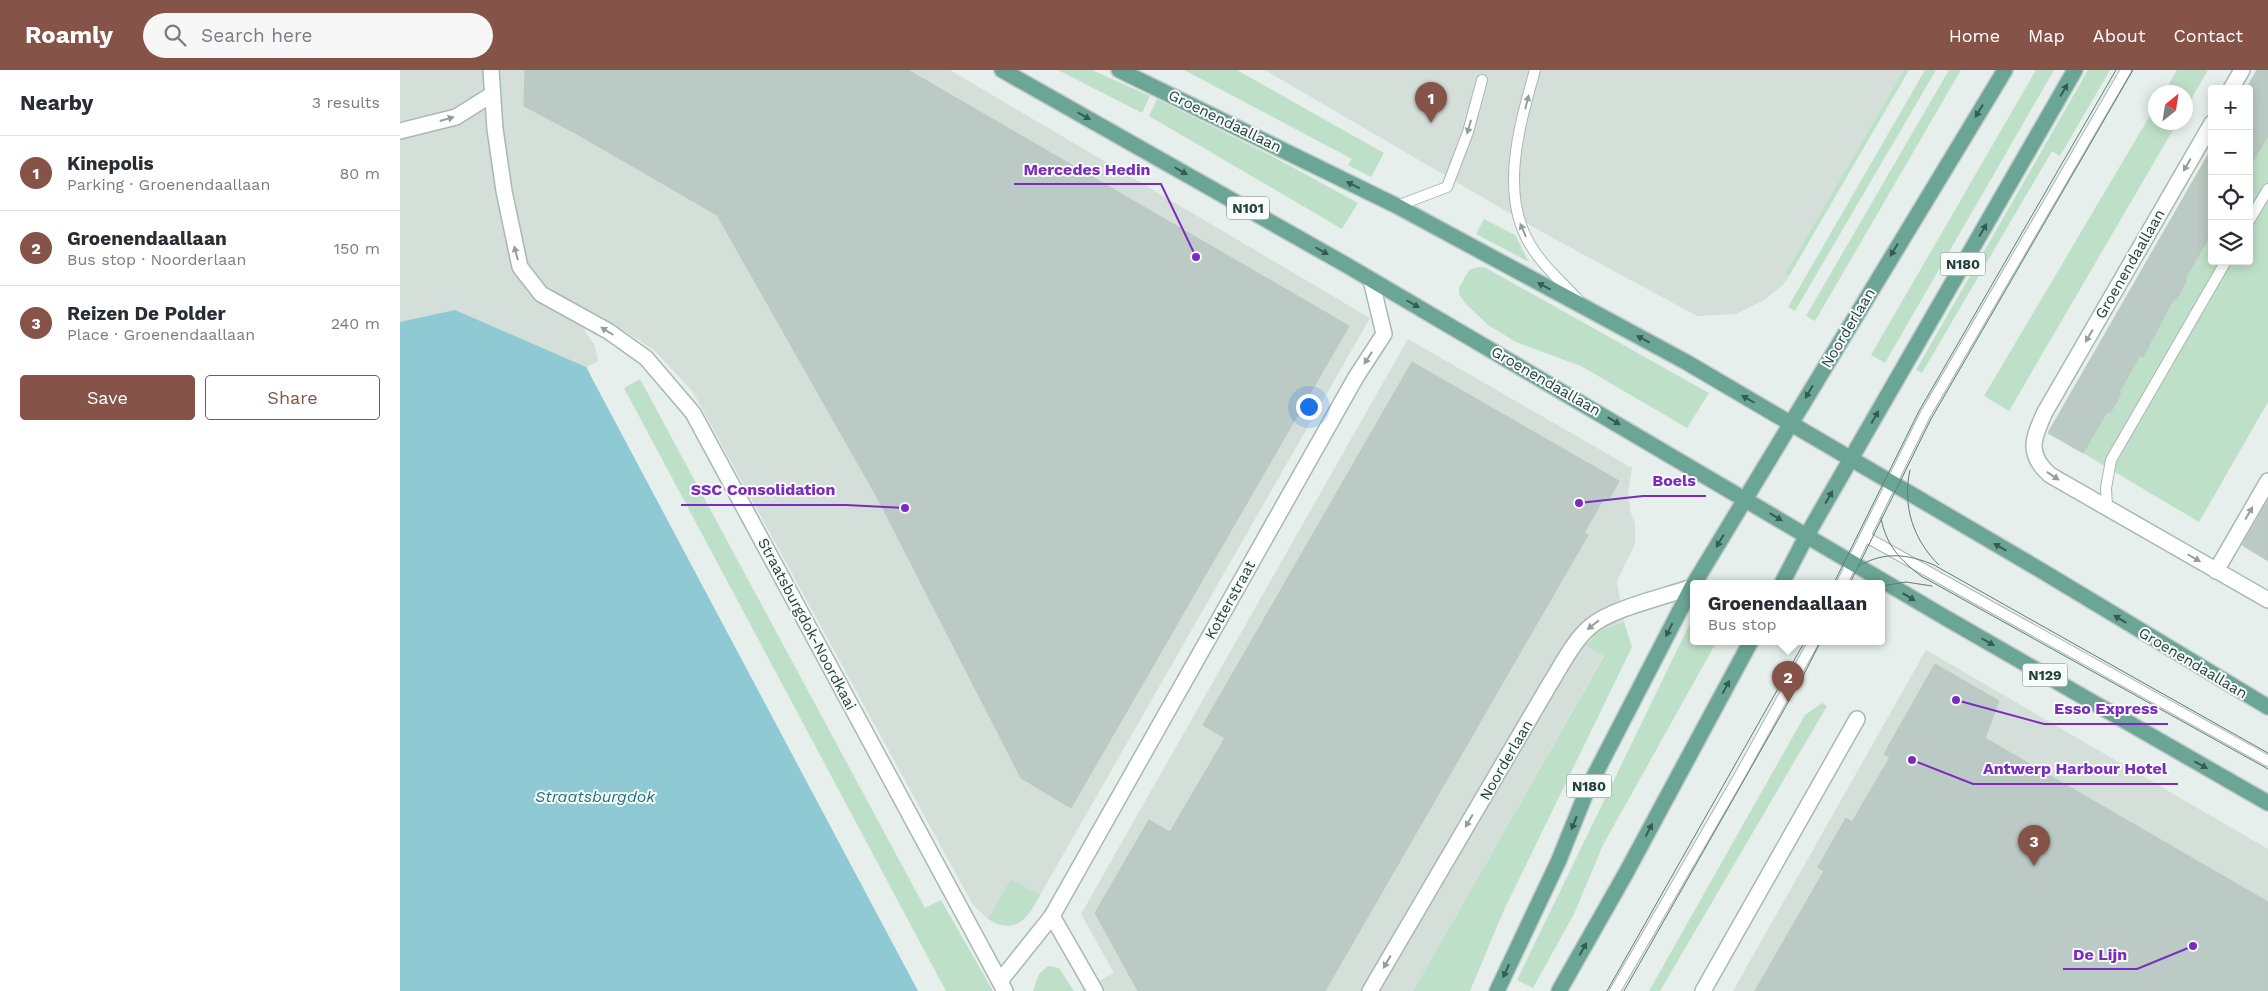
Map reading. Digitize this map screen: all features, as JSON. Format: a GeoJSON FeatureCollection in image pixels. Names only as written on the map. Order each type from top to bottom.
{"type":"FeatureCollection","features":[{"type":"Feature","properties":{"kind":"main road","name":"Groenendaallaan"},"geometry":{"type":"LineString","coordinates":[[1002,70],[1499,354],[1881,580]]}},
{"type":"Feature","properties":{"kind":"main road","name":"Groenendaallaan"},"geometry":{"type":"LineString","coordinates":[[1120,70],[1397,206],[1686,362],[2268,707]]}},
{"type":"Feature","properties":{"kind":"main road","name":"Noorderlaan"},"geometry":{"type":"LineString","coordinates":[[1696,580],[2005,70]]}},
{"type":"Feature","properties":{"kind":"main road","name":"N180"},"geometry":{"type":"LineString","coordinates":[[1784,580],[1807,535],[2075,70]]}},
{"type":"Feature","properties":{"kind":"main road","name":"Groenendaallaan"},"geometry":{"type":"LineString","coordinates":[[1885,582],[2268,803]]}},
{"type":"Feature","properties":{"kind":"main road","name":"Noorderlaan"},"geometry":{"type":"LineString","coordinates":[[1497,991],[1559,860],[1588,788],[1690,591]]}},
{"type":"Feature","properties":{"kind":"main road"},"geometry":{"type":"LineString","coordinates":[[1559,991],[1626,873],[1749,645]]}},
{"type":"Feature","properties":{"kind":"street","name":"Straatsburgdok-Noordkaai"},"geometry":{"type":"LineString","coordinates":[[491,70],[491,95],[504,191],[520,267],[541,294],[608,331],[646,358],[693,413],[1003,986],[1052,916]]}},
{"type":"Feature","properties":{"kind":"street"},"geometry":{"type":"LineString","coordinates":[[2233,85],[2242,70]]}},
{"type":"Feature","properties":{"kind":"street"},"geometry":{"type":"LineString","coordinates":[[400,131],[456,117],[491,95]]}},
{"type":"Feature","properties":{"kind":"street","name":"Groenendaallaan"},"geometry":{"type":"LineString","coordinates":[[2208,129],[2045,412],[2033,441],[2034,456],[2040,466],[2050,475],[2268,600]]}},
{"type":"Feature","properties":{"kind":"street","name":"Kotterstraat"},"geometry":{"type":"LineString","coordinates":[[1052,916],[1356,377],[1384,334],[1371,280]]}},
{"type":"Feature","properties":{"kind":"street"},"geometry":{"type":"LineString","coordinates":[[2216,571],[2268,480]]}},
{"type":"Feature","properties":{"kind":"street","name":"Noorderlaan"},"geometry":{"type":"LineString","coordinates":[[1370,991],[1551,682],[1579,638],[1591,626],[1606,616],[1690,588]]}},
{"type":"Feature","properties":{"kind":"street"},"geometry":{"type":"LineString","coordinates":[[1703,991],[1857,719]]}},
{"type":"Feature","properties":{"kind":"street"},"geometry":{"type":"LineString","coordinates":[[1052,916],[1095,991]]}},
{"type":"Feature","properties":{"kind":"lane"},"geometry":{"type":"LineString","coordinates":[[1535,70],[1518,134],[1514,204],[1523,232],[1535,252],[1586,309]]}},
{"type":"Feature","properties":{"kind":"lane"},"geometry":{"type":"LineString","coordinates":[[1844,580],[1925,415],[2126,70]]}},
{"type":"Feature","properties":{"kind":"lane"},"geometry":{"type":"LineString","coordinates":[[1397,206],[1446,188],[1468,132],[1482,80]]}},
{"type":"Feature","properties":{"kind":"lane"},"geometry":{"type":"LineString","coordinates":[[2250,220],[2268,189]]}},
{"type":"Feature","properties":{"kind":"lane"},"geometry":{"type":"LineString","coordinates":[[2107,508],[2106,488],[2111,460],[2224,265]]}},
{"type":"Feature","properties":{"kind":"lane"},"geometry":{"type":"LineString","coordinates":[[1866,537],[2268,761]]}},
{"type":"Feature","properties":{"kind":"lane"},"geometry":{"type":"LineString","coordinates":[[1615,991],[1740,775],[1812,645]]}},
{"type":"Feature","properties":{"kind":"shaded area"},"geometry":{"type":"Polygon","coordinates":[[[400,70],[950,70],[1370,318],[1031,911],[1022,921],[1011,926],[999,925],[988,919],[973,905],[693,392],[654,350],[599,315],[562,298],[595,346],[598,361],[587,367],[591,375],[400,418],[400,70]]]}},
{"type":"Feature","properties":{"kind":"shaded area"},"geometry":{"type":"Polygon","coordinates":[[[1265,70],[1904,70],[1785,274],[1789,276],[1785,283],[1764,300],[1736,314],[1697,316],[1542,232],[1265,70]]]}},
{"type":"Feature","properties":{"kind":"shaded area"},"geometry":{"type":"Polygon","coordinates":[[[1408,339],[1632,468],[1628,493],[1630,510],[1635,524],[1635,544],[1617,581],[1624,622],[1597,632],[1586,644],[1604,655],[1413,991],[1081,991],[1114,973],[1081,914],[1408,339]]]}},
{"type":"Feature","properties":{"kind":"shaded area"},"geometry":{"type":"Polygon","coordinates":[[[1926,650],[2268,849],[2268,991],[1733,991],[1926,650]]]}},
{"type":"Feature","properties":{"kind":"green space"},"geometry":{"type":"Polygon","coordinates":[[[1058,70],[1092,70],[1150,96],[1142,113],[1058,70]]]}},
{"type":"Feature","properties":{"kind":"green space"},"geometry":{"type":"Polygon","coordinates":[[[1184,70],[1237,70],[1384,153],[1371,177],[1348,165],[1352,159],[1184,70]]]}},
{"type":"Feature","properties":{"kind":"green space"},"geometry":{"type":"Polygon","coordinates":[[[1904,70],[1909,70],[1789,276],[1785,274],[1904,70]]]}},
{"type":"Feature","properties":{"kind":"green space"},"geometry":{"type":"Polygon","coordinates":[[[1925,70],[1936,70],[1795,311],[1788,307],[1925,70]]]}},
{"type":"Feature","properties":{"kind":"green space"},"geometry":{"type":"Polygon","coordinates":[[[1949,70],[1961,70],[1815,321],[1806,316],[1949,70]]]}},
{"type":"Feature","properties":{"kind":"green space"},"geometry":{"type":"Polygon","coordinates":[[[2036,70],[2054,70],[1885,363],[1871,355],[2036,70]]]}},
{"type":"Feature","properties":{"kind":"green space"},"geometry":{"type":"Polygon","coordinates":[[[2088,70],[2110,70],[2060,156],[2052,151],[1922,373],[1916,370],[2088,70]]]}},
{"type":"Feature","properties":{"kind":"green space"},"geometry":{"type":"Polygon","coordinates":[[[2177,70],[2208,70],[2193,96],[2193,85],[2168,85],[2177,70]]]}},
{"type":"Feature","properties":{"kind":"green space"},"geometry":{"type":"Polygon","coordinates":[[[1157,99],[1270,155],[1358,203],[1342,229],[1149,116],[1157,99]]]}},
{"type":"Feature","properties":{"kind":"green space"},"geometry":{"type":"Polygon","coordinates":[[[2148,119],[2148,130],[2173,130],[2009,411],[1984,396],[2148,119]]]}},
{"type":"Feature","properties":{"kind":"green space"},"geometry":{"type":"Polygon","coordinates":[[[2268,133],[2268,402],[2199,522],[2083,453],[2208,237],[2208,265],[2253,265],[2253,158],[2268,133]]]}},
{"type":"Feature","properties":{"kind":"green space"},"geometry":{"type":"Polygon","coordinates":[[[1484,219],[1515,235],[1529,262],[1476,234],[1484,219]]]}},
{"type":"Feature","properties":{"kind":"green space"},"geometry":{"type":"Polygon","coordinates":[[[1478,267],[1486,268],[1709,393],[1687,428],[1581,366],[1516,342],[1488,325],[1465,303],[1459,294],[1459,288],[1469,270],[1478,267]]]}},
{"type":"Feature","properties":{"kind":"green space"},"geometry":{"type":"Polygon","coordinates":[[[640,379],[925,908],[941,900],[993,991],[946,991],[624,388],[640,379]]]}},
{"type":"Feature","properties":{"kind":"green space"},"geometry":{"type":"Polygon","coordinates":[[[1624,622],[1632,647],[1504,910],[1470,991],[1413,991],[1604,656],[1586,645],[1597,632],[1624,622]]]}},
{"type":"Feature","properties":{"kind":"green space"},"geometry":{"type":"Polygon","coordinates":[[[1690,623],[1690,645],[1715,645],[1603,845],[1574,914],[1533,988],[1517,980],[1690,623]]]}},
{"type":"Feature","properties":{"kind":"green space"},"geometry":{"type":"Polygon","coordinates":[[[1822,703],[1827,706],[1660,991],[1649,991],[1805,715],[1822,703]]]}},
{"type":"Feature","properties":{"kind":"green space"},"geometry":{"type":"Polygon","coordinates":[[[1011,879],[1040,895],[1020,922],[1013,925],[998,924],[988,919],[1011,879]]]}},
{"type":"Feature","properties":{"kind":"green space"},"geometry":{"type":"Polygon","coordinates":[[[1048,966],[1059,968],[1074,991],[1033,991],[1039,974],[1048,966]]]}},
{"type":"Feature","properties":{"kind":"water","name":"Straatsburgdok"},"geometry":{"type":"Polygon","coordinates":[[[455,310],[586,367],[918,991],[400,991],[400,322],[455,310]]]}},
{"type":"Feature","properties":{"kind":"building"},"geometry":{"type":"Polygon","coordinates":[[[525,70],[908,70],[1349,326],[1071,808],[1021,778],[878,499],[717,215],[577,134],[524,106],[525,70]]]}},
{"type":"Feature","properties":{"kind":"building"},"geometry":{"type":"Polygon","coordinates":[[[2257,70],[2268,70],[2268,136],[2253,161],[2253,85],[2249,84],[2257,70]]]}},
{"type":"Feature","properties":{"kind":"building"},"geometry":{"type":"Polygon","coordinates":[[[2208,155],[2208,239],[2185,279],[2187,280],[2176,300],[2174,298],[2143,357],[2140,355],[2119,392],[2121,394],[2110,413],[2107,412],[2083,453],[2048,433],[2208,155]]]}},
{"type":"Feature","properties":{"kind":"building"},"geometry":{"type":"Polygon","coordinates":[[[1412,362],[1619,481],[1608,501],[1604,498],[1584,533],[1588,535],[1325,991],[1138,991],[1095,913],[1149,820],[1170,832],[1225,738],[1203,725],[1412,362]]]}},
{"type":"Feature","properties":{"kind":"building"},"geometry":{"type":"Polygon","coordinates":[[[2268,500],[2268,561],[2242,545],[2268,500]]]}},
{"type":"Feature","properties":{"kind":"building"},"geometry":{"type":"Polygon","coordinates":[[[1935,664],[1999,701],[1985,738],[2268,902],[2268,991],[1755,991],[1824,871],[1818,867],[1846,818],[1852,822],[1890,757],[1884,754],[1935,664]]]}},
{"type":"Feature","properties":{"kind":"tram line"},"geometry":{"type":"LineString","coordinates":[[1835,580],[1919,411],[2116,70]]}},
{"type":"Feature","properties":{"kind":"tram line"},"geometry":{"type":"LineString","coordinates":[[1851,580],[1931,419],[2133,70]]}},
{"type":"Feature","properties":{"kind":"tram line"},"geometry":{"type":"LineString","coordinates":[[1910,470],[1908,496],[1912,521],[1922,545],[1939,565]]}},
{"type":"Feature","properties":{"kind":"tram line"},"geometry":{"type":"LineString","coordinates":[[1881,518],[1890,544],[1900,558],[1921,576],[2268,769]]}},
{"type":"Feature","properties":{"kind":"tram line"},"geometry":{"type":"LineString","coordinates":[[1859,566],[1868,561],[1887,556],[1915,558],[1934,565],[2268,753]]}},
{"type":"Feature","properties":{"kind":"tram line"},"geometry":{"type":"LineString","coordinates":[[1885,586],[1906,582],[1932,586]]}},
{"type":"Feature","properties":{"kind":"tram line"},"geometry":{"type":"LineString","coordinates":[[1607,991],[1803,645]]}},
{"type":"Feature","properties":{"kind":"tram line"},"geometry":{"type":"LineString","coordinates":[[1624,991],[1819,645]]}},
{"type":"Feature","properties":{"kind":"place","name":"Kinepolis"},"geometry":{"type":"Point","coordinates":[1431,123]}},
{"type":"Feature","properties":{"kind":"place","name":"Mercedes Hedin"},"geometry":{"type":"Point","coordinates":[1196,257]}},
{"type":"Feature","properties":{"kind":"place","name":"Boels"},"geometry":{"type":"Point","coordinates":[1579,503]}},
{"type":"Feature","properties":{"kind":"place","name":"SSC Consolidation"},"geometry":{"type":"Point","coordinates":[905,508]}},
{"type":"Feature","properties":{"kind":"place","name":"Esso Express"},"geometry":{"type":"Point","coordinates":[1956,700]}},
{"type":"Feature","properties":{"kind":"place","name":"Groenendaallaan"},"geometry":{"type":"Point","coordinates":[1788,702]}},
{"type":"Feature","properties":{"kind":"place","name":"Antwerp Harbour Hotel"},"geometry":{"type":"Point","coordinates":[1912,760]}},
{"type":"Feature","properties":{"kind":"place","name":"Reizen De Polder"},"geometry":{"type":"Point","coordinates":[2034,866]}},
{"type":"Feature","properties":{"kind":"place","name":"De Lijn"},"geometry":{"type":"Point","coordinates":[2193,946]}}]}
